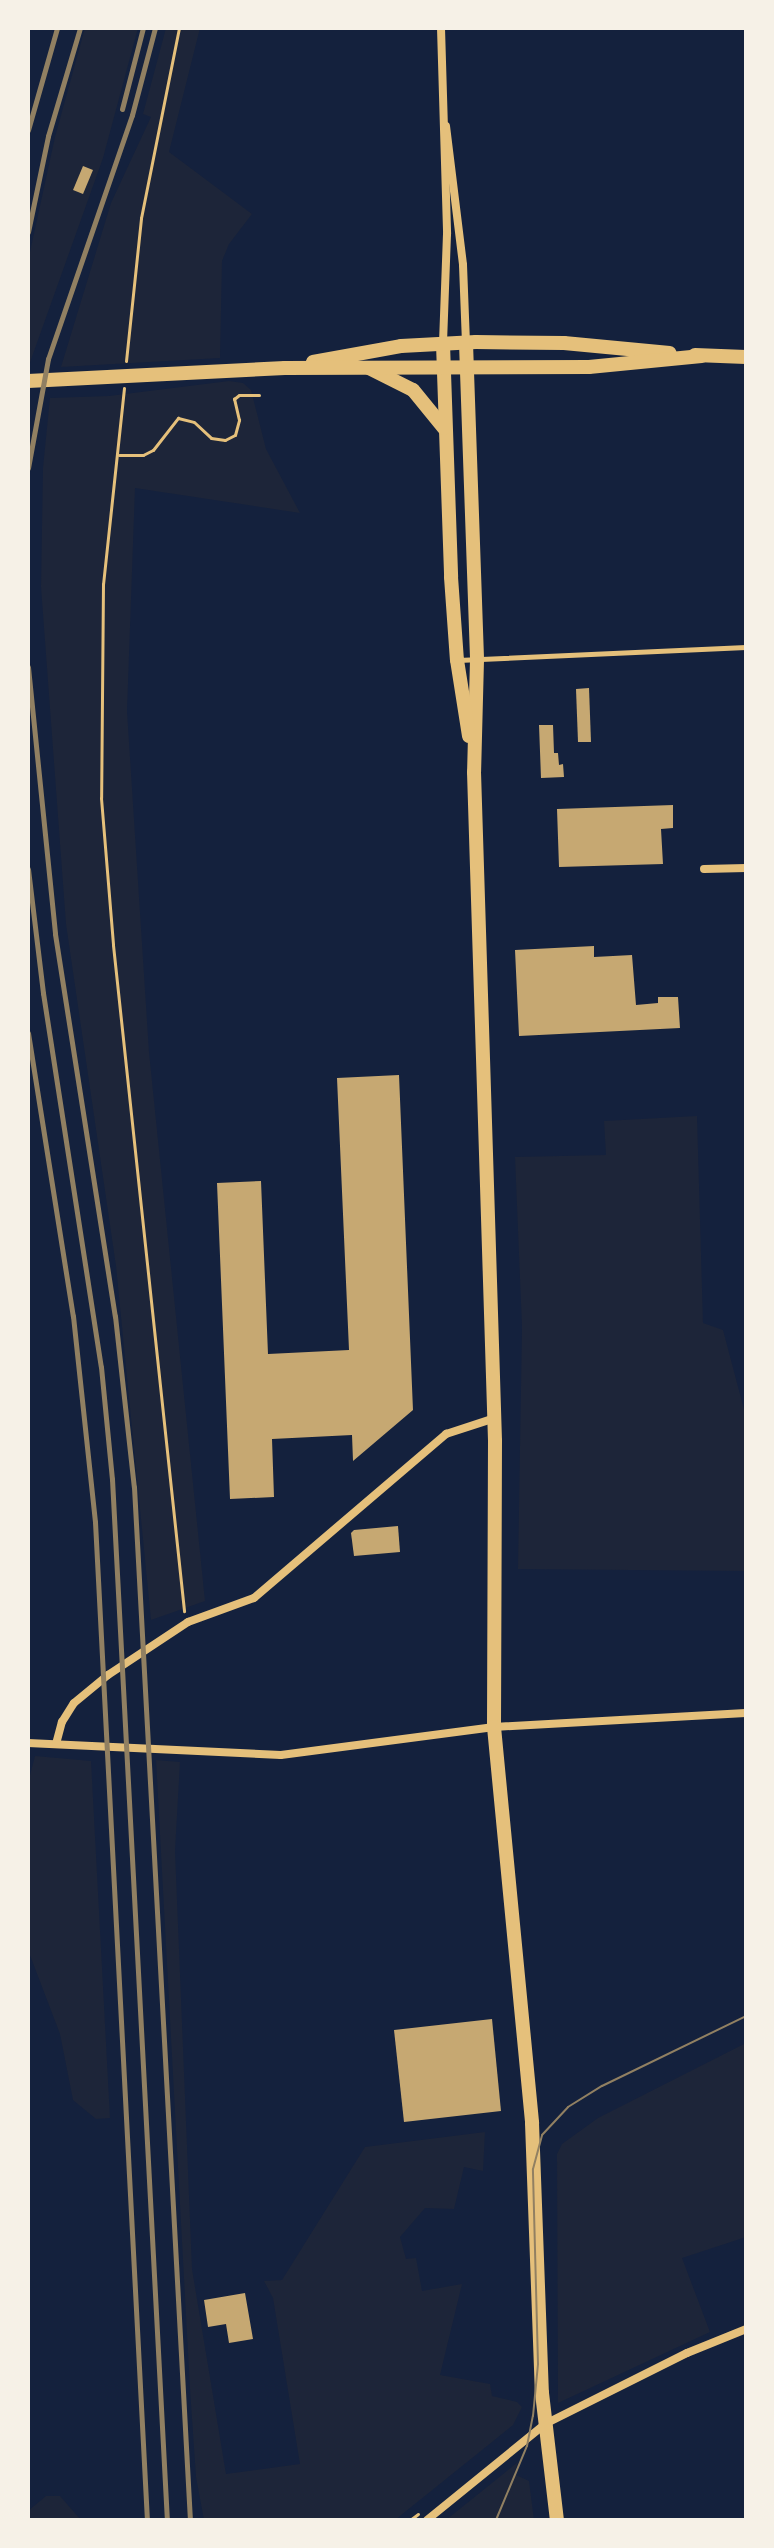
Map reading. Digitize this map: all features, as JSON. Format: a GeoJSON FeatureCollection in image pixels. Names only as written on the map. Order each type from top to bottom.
{"type":"FeatureCollection","features":[{"type":"Feature","properties":{"kind":"main road"},"geometry":{"type":"LineString","coordinates":[[466,343],[477,660],[474,772],[495,1418],[494,1727],[532,2123],[545,2424],[557,2520]]}},
{"type":"Feature","properties":{"kind":"main road"},"geometry":{"type":"LineString","coordinates":[[285,368],[401,346],[466,343],[564,343],[701,356],[746,357]]}},
{"type":"Feature","properties":{"kind":"main road"},"geometry":{"type":"LineString","coordinates":[[443,344],[457,660],[474,772]]}},
{"type":"Feature","properties":{"kind":"main road"},"geometry":{"type":"LineString","coordinates":[[28,381],[285,368],[444,365],[589,367],[701,356]]}},
{"type":"Feature","properties":{"kind":"main road"},"geometry":{"type":"LineString","coordinates":[[368,368],[413,390],[433,410],[445,430]]}},
{"type":"Feature","properties":{"kind":"street"},"geometry":{"type":"LineString","coordinates":[[441,28],[447,234],[443,344]]}},
{"type":"Feature","properties":{"kind":"street"},"geometry":{"type":"LineString","coordinates":[[443,109],[452,159],[466,343]]}},
{"type":"Feature","properties":{"kind":"street"},"geometry":{"type":"LineString","coordinates":[[704,869],[746,868]]}},
{"type":"Feature","properties":{"kind":"street"},"geometry":{"type":"LineString","coordinates":[[56,1744],[62,1722],[74,1703],[108,1675],[188,1622],[254,1598],[446,1434],[495,1418]]}},
{"type":"Feature","properties":{"kind":"street"},"geometry":{"type":"LineString","coordinates":[[28,1743],[281,1755],[494,1727],[746,1713]]}},
{"type":"Feature","properties":{"kind":"street"},"geometry":{"type":"LineString","coordinates":[[427,2520],[545,2424],[687,2353],[746,2329]]}},
{"type":"Feature","properties":{"kind":"lane"},"geometry":{"type":"LineString","coordinates":[[457,660],[746,647]]}},
{"type":"Feature","properties":{"kind":"path"},"geometry":{"type":"LineString","coordinates":[[129,332],[141,218],[179,28]]}},
{"type":"Feature","properties":{"kind":"path"},"geometry":{"type":"LineString","coordinates":[[117,454],[143,455],[153,450],[178,418],[194,422],[211,438],[225,440],[235,435],[239,420],[234,399],[239,395],[259,395]]}},
{"type":"Feature","properties":{"kind":"path"},"geometry":{"type":"LineString","coordinates":[[123,398],[103,584],[101,798],[113,945],[154,1312],[181,1600],[188,1622]]}},
{"type":"Feature","properties":{"kind":"shaded area"},"geometry":{"type":"Polygon","coordinates":[[[85,28],[138,28],[103,158],[28,368],[28,261],[55,137],[85,28]]]}},
{"type":"Feature","properties":{"kind":"shaded area"},"geometry":{"type":"Polygon","coordinates":[[[166,28],[200,28],[169,152],[252,214],[229,244],[222,261],[220,358],[61,367],[111,203],[151,117],[143,114],[166,28]]]}},
{"type":"Feature","properties":{"kind":"shaded area"},"geometry":{"type":"Polygon","coordinates":[[[229,381],[243,383],[251,390],[266,449],[300,513],[135,488],[127,711],[149,1052],[205,1601],[151,1620],[116,1266],[66,924],[41,587],[43,468],[50,398],[109,396],[229,381]]]}},
{"type":"Feature","properties":{"kind":"shaded area"},"geometry":{"type":"Polygon","coordinates":[[[697,1116],[703,1323],[723,1330],[746,1417],[746,1571],[518,1569],[522,1327],[515,1157],[606,1155],[604,1121],[697,1116]]]}},
{"type":"Feature","properties":{"kind":"shaded area"},"geometry":{"type":"Polygon","coordinates":[[[35,1756],[91,1761],[110,2118],[96,2119],[73,2100],[60,2034],[28,1950],[28,1783],[35,1756]]]}},
{"type":"Feature","properties":{"kind":"shaded area"},"geometry":{"type":"Polygon","coordinates":[[[156,1760],[180,1762],[175,1851],[192,2269],[226,2474],[300,2464],[273,2298],[264,2281],[282,2280],[365,2147],[485,2132],[483,2171],[464,2167],[454,2209],[425,2208],[400,2237],[406,2259],[416,2258],[422,2291],[462,2284],[440,2375],[490,2384],[492,2396],[517,2402],[522,2407],[513,2425],[395,2520],[204,2520],[196,2477],[190,2389],[156,1760]]]}},
{"type":"Feature","properties":{"kind":"shaded area"},"geometry":{"type":"Polygon","coordinates":[[[746,2043],[746,2237],[682,2258],[710,2332],[558,2403],[557,2154],[562,2144],[598,2118],[746,2043]]]}},
{"type":"Feature","properties":{"kind":"shaded area"},"geometry":{"type":"Polygon","coordinates":[[[518,2462],[514,2474],[529,2481],[534,2520],[446,2520],[518,2462]]]}},
{"type":"Feature","properties":{"kind":"shaded area"},"geometry":{"type":"Polygon","coordinates":[[[46,2496],[60,2496],[81,2520],[31,2520],[28,2511],[46,2496]]]}},
{"type":"Feature","properties":{"kind":"building"},"geometry":{"type":"Polygon","coordinates":[[[83,166],[93,170],[83,194],[73,190],[83,166]]]}},
{"type":"Feature","properties":{"kind":"building"},"geometry":{"type":"Polygon","coordinates":[[[589,688],[591,742],[578,742],[576,689],[589,688]]]}},
{"type":"Feature","properties":{"kind":"building"},"geometry":{"type":"Polygon","coordinates":[[[539,725],[553,725],[554,753],[558,753],[559,765],[563,764],[564,777],[541,778],[539,725]]]}},
{"type":"Feature","properties":{"kind":"building"},"geometry":{"type":"Polygon","coordinates":[[[673,805],[673,828],[661,829],[663,864],[559,867],[557,809],[673,805]]]}},
{"type":"Feature","properties":{"kind":"building"},"geometry":{"type":"Polygon","coordinates":[[[594,946],[594,957],[632,955],[636,1005],[658,1003],[658,997],[678,997],[680,1028],[519,1036],[515,950],[594,946]]]}},
{"type":"Feature","properties":{"kind":"building"},"geometry":{"type":"Polygon","coordinates":[[[399,1075],[413,1410],[353,1461],[352,1435],[272,1439],[274,1497],[230,1499],[217,1183],[261,1181],[268,1354],[349,1350],[337,1078],[399,1075]]]}},
{"type":"Feature","properties":{"kind":"building"},"geometry":{"type":"Polygon","coordinates":[[[398,1526],[400,1552],[354,1556],[351,1533],[354,1530],[398,1526]]]}},
{"type":"Feature","properties":{"kind":"building"},"geometry":{"type":"Polygon","coordinates":[[[492,2019],[501,2111],[404,2122],[394,2030],[492,2019]]]}},
{"type":"Feature","properties":{"kind":"building"},"geometry":{"type":"Polygon","coordinates":[[[245,2293],[253,2339],[229,2343],[226,2324],[208,2327],[204,2300],[245,2293]]]}},
{"type":"Feature","properties":{"kind":"tram line"},"geometry":{"type":"LineString","coordinates":[[496,2520],[527,2446],[533,2416],[538,2364],[533,2169],[542,2135],[568,2107],[602,2086],[746,2016]]}},
{"type":"Feature","properties":{"kind":"railway"},"geometry":{"type":"LineString","coordinates":[[28,130],[57,28]]}},
{"type":"Feature","properties":{"kind":"railway"},"geometry":{"type":"LineString","coordinates":[[28,232],[48,136],[80,28]]}},
{"type":"Feature","properties":{"kind":"railway"},"geometry":{"type":"LineString","coordinates":[[122,109],[143,28]]}},
{"type":"Feature","properties":{"kind":"railway"},"geometry":{"type":"LineString","coordinates":[[28,468],[48,359],[132,115],[155,28]]}},
{"type":"Feature","properties":{"kind":"railway"},"geometry":{"type":"LineString","coordinates":[[28,667],[55,934],[115,1316],[134,1487],[190,2520]]}},
{"type":"Feature","properties":{"kind":"railway"},"geometry":{"type":"LineString","coordinates":[[28,869],[43,993],[101,1367],[112,1479],[167,2520]]}},
{"type":"Feature","properties":{"kind":"railway"},"geometry":{"type":"LineString","coordinates":[[28,1033],[73,1316],[95,1522],[147,2520]]}}]}
